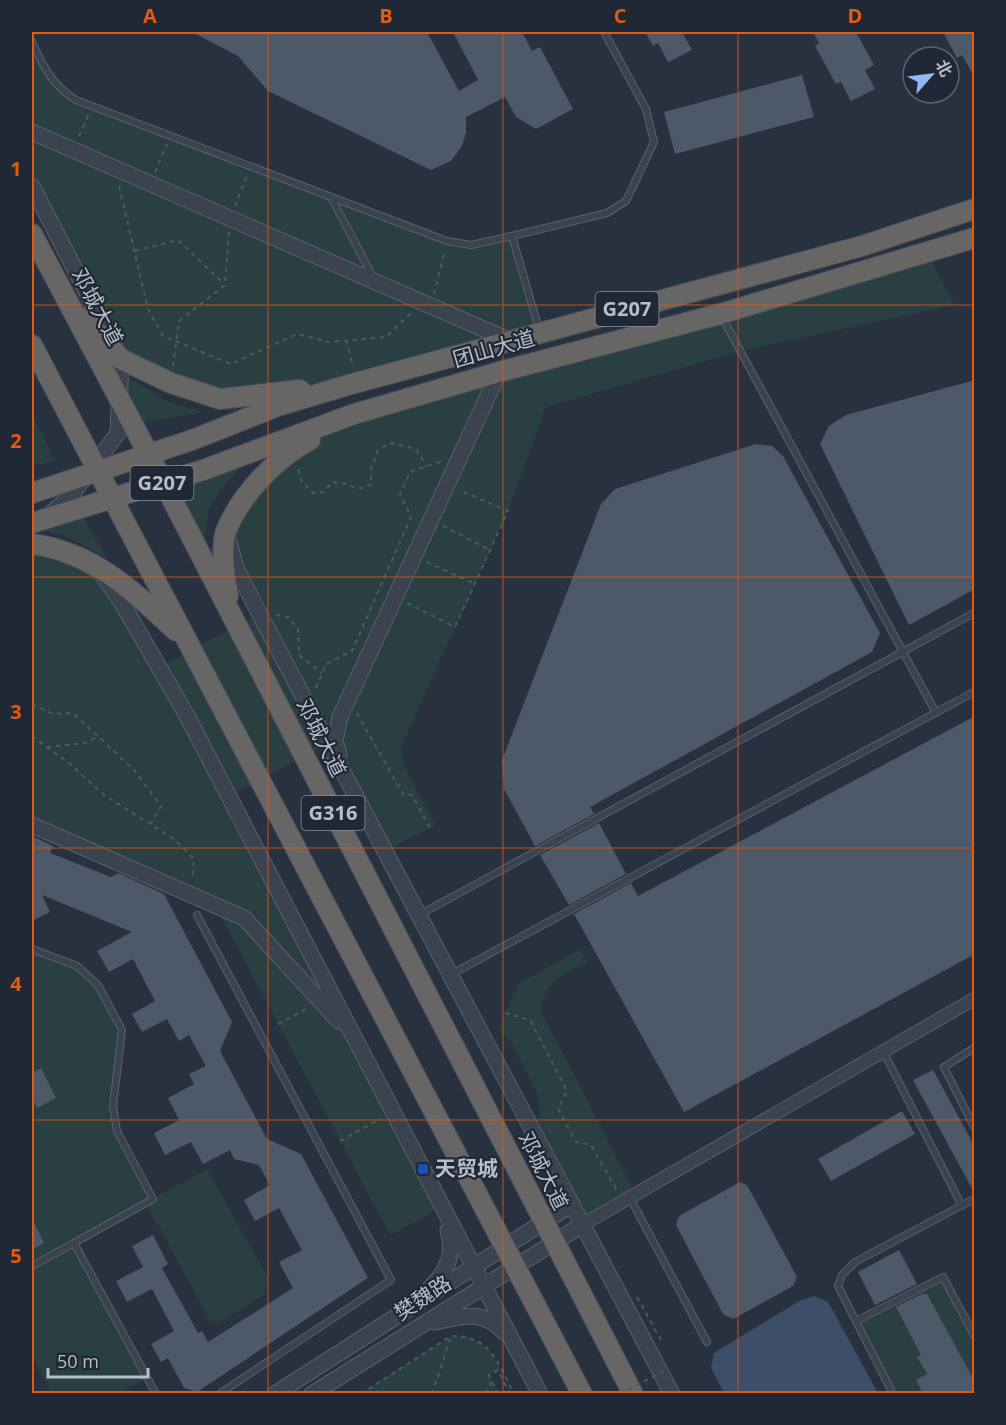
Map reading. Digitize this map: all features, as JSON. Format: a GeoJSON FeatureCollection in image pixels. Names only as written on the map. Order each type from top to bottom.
{"type":"FeatureCollection","features":[{"type":"Feature","properties":{"kind":"highway","name":"团山大道"},"geometry":{"type":"LineString","coordinates":[[98,471],[148,455],[278,406],[353,383],[862,246],[975,209]]}},
{"type":"Feature","properties":{"kind":"highway","name":"邓城大道"},"geometry":{"type":"LineString","coordinates":[[32,234],[633,1394]]}},
{"type":"Feature","properties":{"kind":"highway","name":"团山大道"},"geometry":{"type":"LineString","coordinates":[[32,523],[163,483],[364,412],[499,372],[720,314],[975,238]]}},
{"type":"Feature","properties":{"kind":"highway"},"geometry":{"type":"LineString","coordinates":[[64,295],[121,359],[171,383],[220,399],[353,383]]}},
{"type":"Feature","properties":{"kind":"highway","name":"G316"},"geometry":{"type":"LineString","coordinates":[[32,345],[582,1394]]}},
{"type":"Feature","properties":{"kind":"highway"},"geometry":{"type":"LineString","coordinates":[[233,620],[224,575],[225,532],[255,483],[293,448],[364,412]]}},
{"type":"Feature","properties":{"kind":"highway","name":"G207"},"geometry":{"type":"LineString","coordinates":[[32,493],[98,471]]}},
{"type":"Feature","properties":{"kind":"highway"},"geometry":{"type":"LineString","coordinates":[[32,544],[58,548],[96,566],[135,592],[187,641]]}},
{"type":"Feature","properties":{"kind":"street"},"geometry":{"type":"LineString","coordinates":[[32,132],[511,340]]}},
{"type":"Feature","properties":{"kind":"street"},"geometry":{"type":"LineString","coordinates":[[32,186],[121,359],[118,433],[70,497],[32,532]]}},
{"type":"Feature","properties":{"kind":"street"},"geometry":{"type":"LineString","coordinates":[[350,785],[335,741],[340,717],[499,372]]}},
{"type":"Feature","properties":{"kind":"street"},"geometry":{"type":"LineString","coordinates":[[225,532],[236,568],[259,613],[672,1394]]}},
{"type":"Feature","properties":{"kind":"street"},"geometry":{"type":"LineString","coordinates":[[96,566],[122,603],[186,714],[540,1394]]}},
{"type":"Feature","properties":{"kind":"street"},"geometry":{"type":"LineString","coordinates":[[32,825],[244,918],[353,1036]]}},
{"type":"Feature","properties":{"kind":"street"},"geometry":{"type":"LineString","coordinates":[[582,1225],[975,999]]}},
{"type":"Feature","properties":{"kind":"street"},"geometry":{"type":"LineString","coordinates":[[414,1303],[435,1283],[451,1259],[453,1246],[437,1196]]}},
{"type":"Feature","properties":{"kind":"street","name":"樊魏路"},"geometry":{"type":"LineString","coordinates":[[276,1394],[414,1303],[572,1204]]}},
{"type":"Feature","properties":{"kind":"street","name":"樊魏路"},"geometry":{"type":"LineString","coordinates":[[312,1394],[582,1225]]}},
{"type":"Feature","properties":{"kind":"street"},"geometry":{"type":"LineString","coordinates":[[423,1324],[467,1315],[493,1320],[514,1343]]}},
{"type":"Feature","properties":{"kind":"lane"},"geometry":{"type":"LineString","coordinates":[[32,42],[48,75],[61,90],[92,106],[447,241],[471,245],[607,213],[626,201],[654,142],[646,109],[604,32]]}},
{"type":"Feature","properties":{"kind":"lane"},"geometry":{"type":"LineString","coordinates":[[331,197],[376,282]]}},
{"type":"Feature","properties":{"kind":"lane"},"geometry":{"type":"LineString","coordinates":[[512,236],[540,333]]}},
{"type":"Feature","properties":{"kind":"lane"},"geometry":{"type":"LineString","coordinates":[[720,314],[936,714]]}},
{"type":"Feature","properties":{"kind":"lane"},"geometry":{"type":"LineString","coordinates":[[419,915],[975,613]]}},
{"type":"Feature","properties":{"kind":"lane"},"geometry":{"type":"LineString","coordinates":[[450,975],[975,692]]}},
{"type":"Feature","properties":{"kind":"lane"},"geometry":{"type":"LineString","coordinates":[[196,915],[391,1280],[219,1394]]}},
{"type":"Feature","properties":{"kind":"lane"},"geometry":{"type":"LineString","coordinates":[[32,949],[78,966],[98,985],[122,1030],[113,1106],[117,1131],[153,1199],[32,1266]]}},
{"type":"Feature","properties":{"kind":"lane"},"geometry":{"type":"LineString","coordinates":[[975,1048],[944,1067],[975,1127]]}},
{"type":"Feature","properties":{"kind":"lane"},"geometry":{"type":"LineString","coordinates":[[883,1052],[962,1206]]}},
{"type":"Feature","properties":{"kind":"lane"},"geometry":{"type":"LineString","coordinates":[[627,1199],[707,1342]]}},
{"type":"Feature","properties":{"kind":"lane"},"geometry":{"type":"LineString","coordinates":[[893,1394],[838,1286],[842,1275],[855,1262],[975,1199]]}},
{"type":"Feature","properties":{"kind":"lane"},"geometry":{"type":"LineString","coordinates":[[74,1243],[156,1394]]}},
{"type":"Feature","properties":{"kind":"lane"},"geometry":{"type":"LineString","coordinates":[[856,1321],[943,1277],[975,1335]]}},
{"type":"Feature","properties":{"kind":"path"},"geometry":{"type":"LineString","coordinates":[[73,150],[92,106]]}},
{"type":"Feature","properties":{"kind":"path"},"geometry":{"type":"LineString","coordinates":[[150,184],[171,136]]}},
{"type":"Feature","properties":{"kind":"path"},"geometry":{"type":"LineString","coordinates":[[171,383],[179,321],[225,285],[230,219],[250,166]]}},
{"type":"Feature","properties":{"kind":"path"},"geometry":{"type":"LineString","coordinates":[[116,169],[148,309],[163,336],[231,364],[297,334],[329,342],[386,337],[427,304],[447,241]]}},
{"type":"Feature","properties":{"kind":"path"},"geometry":{"type":"LineString","coordinates":[[135,251],[178,240],[225,285]]}},
{"type":"Feature","properties":{"kind":"path"},"geometry":{"type":"LineString","coordinates":[[346,340],[353,383]]}},
{"type":"Feature","properties":{"kind":"path"},"geometry":{"type":"LineString","coordinates":[[293,448],[299,475],[313,493],[324,492],[332,483],[346,484],[358,489],[371,485],[371,469],[378,450],[390,443],[416,449],[427,466]]}},
{"type":"Feature","properties":{"kind":"path"},"geometry":{"type":"LineString","coordinates":[[315,691],[326,664],[352,651],[411,517],[400,494],[410,472],[459,455]]}},
{"type":"Feature","properties":{"kind":"path"},"geometry":{"type":"LineString","coordinates":[[394,597],[455,627],[508,511],[446,484]]}},
{"type":"Feature","properties":{"kind":"path"},"geometry":{"type":"LineString","coordinates":[[429,520],[490,550]]}},
{"type":"Feature","properties":{"kind":"path"},"geometry":{"type":"LineString","coordinates":[[413,555],[474,584]]}},
{"type":"Feature","properties":{"kind":"path"},"geometry":{"type":"LineString","coordinates":[[259,613],[288,617],[298,629],[299,655],[322,673]]}},
{"type":"Feature","properties":{"kind":"path"},"geometry":{"type":"LineString","coordinates":[[349,697],[403,794],[412,795],[430,828]]}},
{"type":"Feature","properties":{"kind":"path"},"geometry":{"type":"LineString","coordinates":[[32,704],[53,714],[73,713],[135,771],[161,806],[151,825]]}},
{"type":"Feature","properties":{"kind":"path"},"geometry":{"type":"LineString","coordinates":[[32,736],[70,764],[104,795],[174,839],[194,860],[191,895]]}},
{"type":"Feature","properties":{"kind":"path"},"geometry":{"type":"LineString","coordinates":[[47,747],[85,743],[98,736]]}},
{"type":"Feature","properties":{"kind":"path"},"geometry":{"type":"LineString","coordinates":[[278,1024],[321,1002]]}},
{"type":"Feature","properties":{"kind":"path"},"geometry":{"type":"LineString","coordinates":[[505,1013],[530,1020],[567,1091],[558,1109],[576,1142],[591,1145],[627,1199]]}},
{"type":"Feature","properties":{"kind":"path"},"geometry":{"type":"LineString","coordinates":[[340,1141],[393,1112]]}},
{"type":"Feature","properties":{"kind":"path"},"geometry":{"type":"LineString","coordinates":[[361,1394],[451,1336],[468,1336],[483,1342],[494,1356],[512,1394]]}},
{"type":"Feature","properties":{"kind":"path"},"geometry":{"type":"LineString","coordinates":[[432,1394],[451,1336]]}},
{"type":"Feature","properties":{"kind":"path"},"geometry":{"type":"LineString","coordinates":[[620,1394],[668,1369]]}},
{"type":"Feature","properties":{"kind":"path"},"geometry":{"type":"LineString","coordinates":[[498,1394],[489,1375],[498,1370],[512,1394]]}},
{"type":"Feature","properties":{"kind":"path"},"geometry":{"type":"LineString","coordinates":[[486,1394],[491,1380]]}},
{"type":"Feature","properties":{"kind":"green space"},"geometry":{"type":"Polygon","coordinates":[[[32,42],[48,75],[76,100],[447,241],[471,245],[512,236],[540,333],[348,385],[220,399],[121,359],[32,186],[32,42]]]}},
{"type":"Feature","properties":{"kind":"green space"},"geometry":{"type":"Polygon","coordinates":[[[927,252],[955,305],[740,351],[546,407],[508,511],[401,747],[404,765],[436,825],[385,851],[334,741],[229,796],[441,1208],[390,1235],[215,905],[32,825],[32,544],[96,566],[159,668],[259,613],[226,533],[293,448],[354,414],[927,252]]]}},
{"type":"Feature","properties":{"kind":"green space"},"geometry":{"type":"Polygon","coordinates":[[[109,365],[168,402],[204,412],[140,423],[109,365]]]}},
{"type":"Feature","properties":{"kind":"green space"},"geometry":{"type":"Polygon","coordinates":[[[32,414],[55,461],[32,466],[32,414]]]}},
{"type":"Feature","properties":{"kind":"green space"},"geometry":{"type":"Polygon","coordinates":[[[243,465],[221,488],[208,511],[204,550],[175,486],[243,465]]]}},
{"type":"Feature","properties":{"kind":"green space"},"geometry":{"type":"Polygon","coordinates":[[[83,517],[107,558],[64,535],[32,529],[83,517]]]}},
{"type":"Feature","properties":{"kind":"green space"},"geometry":{"type":"Polygon","coordinates":[[[580,949],[588,962],[552,984],[540,1009],[636,1194],[582,1225],[529,1123],[540,1116],[539,1098],[510,1041],[498,1030],[518,984],[580,949]]]}},
{"type":"Feature","properties":{"kind":"green space"},"geometry":{"type":"Polygon","coordinates":[[[32,950],[78,966],[98,985],[122,1030],[113,1106],[117,1131],[154,1198],[207,1169],[269,1279],[264,1295],[218,1324],[210,1321],[146,1203],[74,1243],[148,1378],[118,1393],[51,1393],[32,1357],[32,950]]]}},
{"type":"Feature","properties":{"kind":"green space"},"geometry":{"type":"Polygon","coordinates":[[[943,1277],[974,1335],[974,1393],[893,1393],[856,1321],[943,1277]]]}},
{"type":"Feature","properties":{"kind":"green space"},"geometry":{"type":"Polygon","coordinates":[[[451,1336],[476,1340],[492,1354],[501,1369],[489,1375],[498,1393],[361,1393],[451,1336]]]}},
{"type":"Feature","properties":{"kind":"water"},"geometry":{"type":"Polygon","coordinates":[[[815,1296],[828,1302],[878,1393],[724,1393],[711,1368],[714,1353],[801,1300],[815,1296]]]}},
{"type":"Feature","properties":{"kind":"building"},"geometry":{"type":"Polygon","coordinates":[[[192,32],[427,32],[459,91],[478,80],[453,32],[522,32],[532,51],[540,47],[573,109],[536,129],[516,117],[505,97],[466,117],[466,133],[462,146],[451,161],[431,170],[268,91],[238,56],[192,32]]]}},
{"type":"Feature","properties":{"kind":"building"},"geometry":{"type":"Polygon","coordinates":[[[645,32],[682,32],[692,50],[668,62],[658,43],[653,46],[645,32]]]}},
{"type":"Feature","properties":{"kind":"building"},"geometry":{"type":"Polygon","coordinates":[[[813,32],[856,32],[874,65],[865,70],[875,89],[851,101],[841,82],[836,84],[815,46],[819,43],[813,32]]]}},
{"type":"Feature","properties":{"kind":"building"},"geometry":{"type":"Polygon","coordinates":[[[943,32],[975,32],[975,78],[961,56],[961,45],[950,45],[943,32]]]}},
{"type":"Feature","properties":{"kind":"building"},"geometry":{"type":"Polygon","coordinates":[[[802,75],[814,117],[675,154],[664,112],[802,75]]]}},
{"type":"Feature","properties":{"kind":"building"},"geometry":{"type":"Polygon","coordinates":[[[975,380],[975,589],[909,625],[820,444],[829,426],[846,415],[975,380]]]}},
{"type":"Feature","properties":{"kind":"building"},"geometry":{"type":"Polygon","coordinates":[[[756,444],[772,446],[783,456],[880,633],[872,652],[590,807],[594,814],[535,846],[504,789],[502,760],[601,504],[615,489],[756,444]]]}},
{"type":"Feature","properties":{"kind":"building"},"geometry":{"type":"Polygon","coordinates":[[[975,716],[975,954],[684,1112],[574,914],[631,883],[638,896],[975,716]]]}},
{"type":"Feature","properties":{"kind":"building"},"geometry":{"type":"Polygon","coordinates":[[[599,823],[626,874],[569,905],[540,855],[599,823]]]}},
{"type":"Feature","properties":{"kind":"building"},"geometry":{"type":"Polygon","coordinates":[[[32,836],[53,846],[50,853],[111,877],[118,873],[164,894],[232,1022],[220,1051],[267,1139],[301,1154],[368,1278],[197,1392],[184,1388],[168,1358],[161,1362],[151,1344],[174,1331],[152,1289],[127,1302],[116,1281],[143,1267],[132,1246],[153,1235],[168,1264],[162,1268],[198,1333],[202,1331],[208,1342],[293,1288],[279,1262],[302,1250],[279,1208],[255,1221],[244,1200],[270,1185],[259,1165],[234,1159],[230,1150],[203,1164],[191,1142],[165,1155],[154,1133],[179,1120],[168,1098],[194,1084],[189,1074],[206,1066],[189,1035],[179,1041],[167,1019],[142,1032],[132,1014],[155,1001],[133,959],[109,972],[97,951],[132,932],[42,895],[50,912],[32,921],[32,836]]]}},
{"type":"Feature","properties":{"kind":"building"},"geometry":{"type":"Polygon","coordinates":[[[41,1068],[56,1098],[37,1108],[32,1099],[32,1073],[41,1068]]]}},
{"type":"Feature","properties":{"kind":"building"},"geometry":{"type":"Polygon","coordinates":[[[933,1070],[975,1147],[975,1194],[913,1080],[933,1070]]]}},
{"type":"Feature","properties":{"kind":"building"},"geometry":{"type":"Polygon","coordinates":[[[902,1111],[915,1134],[831,1181],[818,1159],[902,1111]]]}},
{"type":"Feature","properties":{"kind":"building"},"geometry":{"type":"Polygon","coordinates":[[[740,1182],[747,1185],[797,1277],[793,1286],[733,1319],[723,1314],[676,1225],[679,1216],[740,1182]]]}},
{"type":"Feature","properties":{"kind":"building"},"geometry":{"type":"Polygon","coordinates":[[[32,1218],[44,1243],[32,1250],[32,1218]]]}},
{"type":"Feature","properties":{"kind":"building"},"geometry":{"type":"Polygon","coordinates":[[[899,1250],[917,1284],[875,1305],[858,1272],[899,1250]]]}},
{"type":"Feature","properties":{"kind":"building"},"geometry":{"type":"Polygon","coordinates":[[[922,1294],[927,1294],[975,1382],[975,1394],[923,1394],[916,1380],[927,1374],[917,1357],[921,1355],[896,1307],[922,1294]]]}},
{"type":"Feature","properties":{"kind":"place","name":"天贸城"},"geometry":{"type":"Point","coordinates":[423,1169]}}]}
